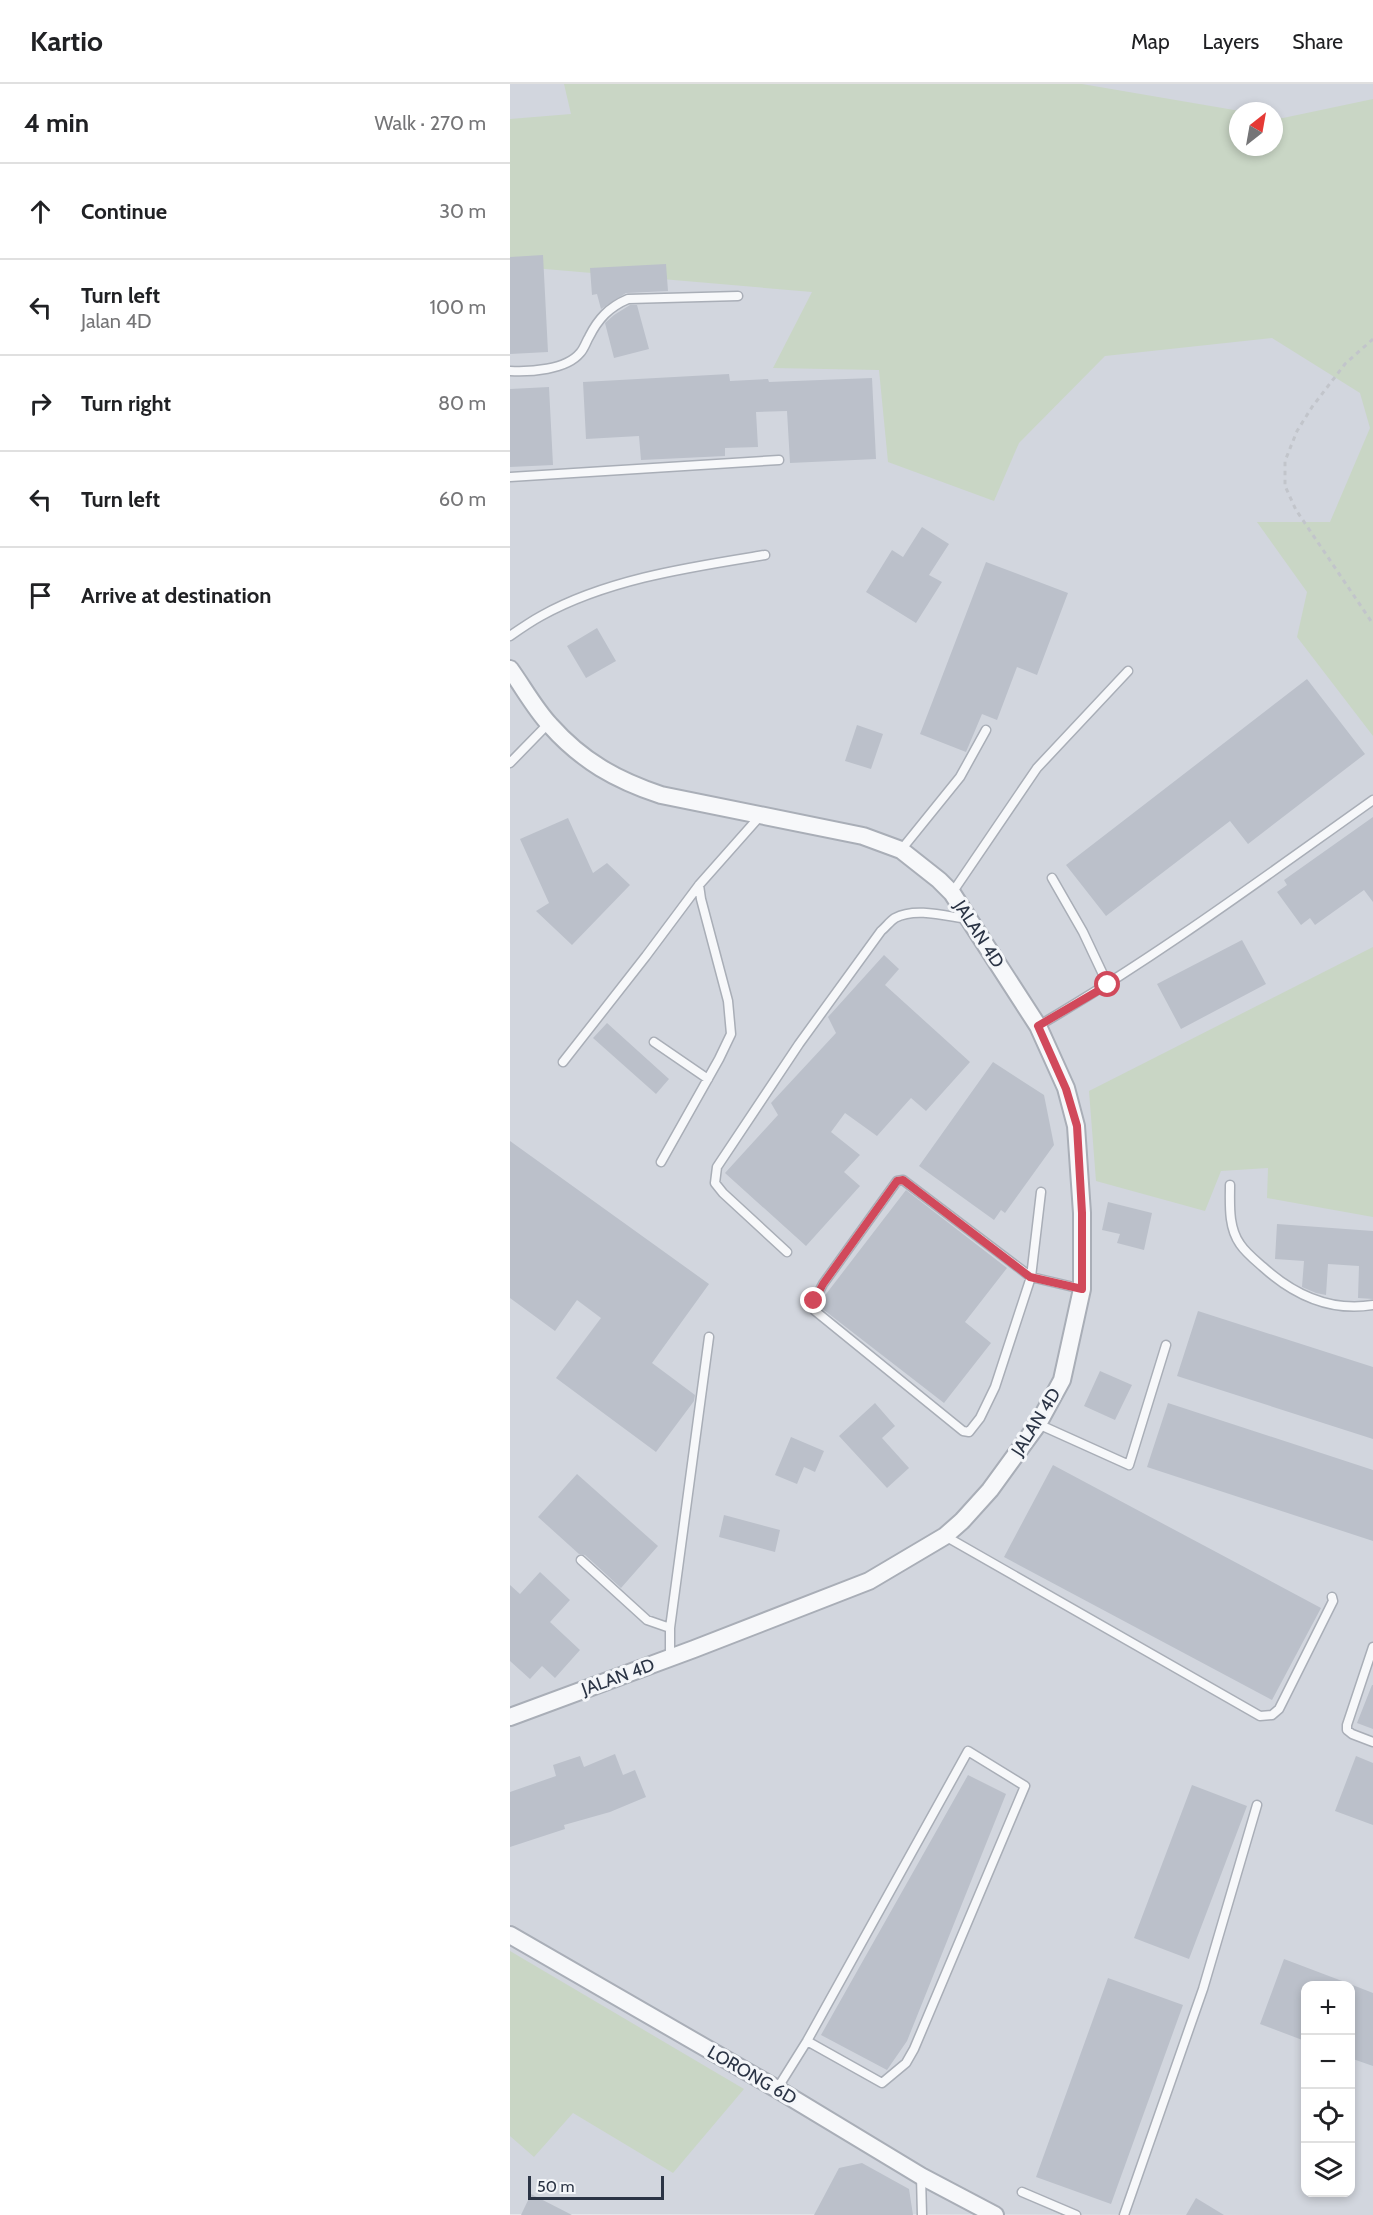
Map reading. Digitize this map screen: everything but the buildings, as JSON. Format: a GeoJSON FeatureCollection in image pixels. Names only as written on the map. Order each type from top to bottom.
{"type":"FeatureCollection","features":[{"type":"Feature","properties":{"kind":"street","name":"JALAN 4D"},"geometry":{"type":"LineString","coordinates":[[510,669],[549,724],[573,749],[600,770],[629,784],[661,795],[863,836],[901,850],[939,880],[952,893],[971,920],[1038,1026],[1066,1089],[1077,1126],[1082,1213],[1082,1289],[1062,1380],[1038,1424],[990,1490],[945,1536],[870,1581],[510,1717]]}},
{"type":"Feature","properties":{"kind":"street","name":"LORONG 6D"},"geometry":{"type":"LineString","coordinates":[[510,1935],[921,2176],[995,2215]]}},
{"type":"Feature","properties":{"kind":"lane"},"geometry":{"type":"LineString","coordinates":[[510,371],[569,363],[580,353],[601,317],[615,305],[628,299],[738,296]]}},
{"type":"Feature","properties":{"kind":"lane"},"geometry":{"type":"LineString","coordinates":[[510,477],[779,460]]}},
{"type":"Feature","properties":{"kind":"lane"},"geometry":{"type":"LineString","coordinates":[[510,636],[542,615],[588,596],[667,572],[765,555]]}},
{"type":"Feature","properties":{"kind":"lane"},"geometry":{"type":"LineString","coordinates":[[952,893],[1037,768],[1128,671]]}},
{"type":"Feature","properties":{"kind":"lane"},"geometry":{"type":"LineString","coordinates":[[510,763],[549,724]]}},
{"type":"Feature","properties":{"kind":"lane"},"geometry":{"type":"LineString","coordinates":[[901,850],[960,777],[986,730]]}},
{"type":"Feature","properties":{"kind":"lane"},"geometry":{"type":"LineString","coordinates":[[1038,1026],[1108,985],[1373,800]]}},
{"type":"Feature","properties":{"kind":"lane"},"geometry":{"type":"LineString","coordinates":[[563,1062],[646,957],[699,885],[761,815]]}},
{"type":"Feature","properties":{"kind":"lane"},"geometry":{"type":"LineString","coordinates":[[1053,878],[1083,932],[1108,985]]}},
{"type":"Feature","properties":{"kind":"lane"},"geometry":{"type":"LineString","coordinates":[[661,1162],[731,1034],[728,1001],[699,885]]}},
{"type":"Feature","properties":{"kind":"lane"},"geometry":{"type":"LineString","coordinates":[[787,1252],[723,1193],[715,1183],[717,1167],[799,1044],[881,931],[894,919],[906,914],[935,914],[971,920]]}},
{"type":"Feature","properties":{"kind":"lane"},"geometry":{"type":"LineString","coordinates":[[654,1042],[708,1078]]}},
{"type":"Feature","properties":{"kind":"lane"},"geometry":{"type":"LineString","coordinates":[[1041,1192],[1030,1277],[994,1387],[980,1418],[969,1432],[963,1431],[814,1310],[814,1301],[823,1284],[897,1181],[903,1180],[1030,1277],[1082,1289]]}},
{"type":"Feature","properties":{"kind":"lane"},"geometry":{"type":"LineString","coordinates":[[1230,1185],[1230,1214],[1237,1237],[1249,1254],[1267,1270],[1284,1284],[1310,1299],[1352,1309],[1373,1305]]}},
{"type":"Feature","properties":{"kind":"lane"},"geometry":{"type":"LineString","coordinates":[[670,1658],[670,1628],[708,1337]]}},
{"type":"Feature","properties":{"kind":"lane"},"geometry":{"type":"LineString","coordinates":[[1038,1424],[1129,1465],[1166,1345]]}},
{"type":"Feature","properties":{"kind":"lane"},"geometry":{"type":"LineString","coordinates":[[945,1536],[1260,1716],[1272,1715],[1279,1708],[1333,1601],[1332,1597]]}},
{"type":"Feature","properties":{"kind":"lane"},"geometry":{"type":"LineString","coordinates":[[581,1560],[647,1620],[670,1628]]}},
{"type":"Feature","properties":{"kind":"lane"},"geometry":{"type":"LineString","coordinates":[[1373,1647],[1347,1725],[1347,1730],[1352,1734],[1373,1742]]}},
{"type":"Feature","properties":{"kind":"lane"},"geometry":{"type":"LineString","coordinates":[[777,2090],[807,2041],[968,1751],[1025,1786],[914,2049],[906,2063],[882,2083],[807,2041]]}},
{"type":"Feature","properties":{"kind":"lane"},"geometry":{"type":"LineString","coordinates":[[1124,2215],[1203,1989],[1257,1805]]}},
{"type":"Feature","properties":{"kind":"lane"},"geometry":{"type":"LineString","coordinates":[[921,2176],[922,2215]]}},
{"type":"Feature","properties":{"kind":"lane"},"geometry":{"type":"LineString","coordinates":[[1022,2192],[1076,2215]]}},
{"type":"Feature","properties":{"kind":"path"},"geometry":{"type":"LineString","coordinates":[[1373,339],[1345,364],[1297,431],[1286,461],[1285,486],[1296,510],[1373,624]]}},
{"type":"Feature","properties":{"kind":"shaded area"},"geometry":{"type":"Polygon","coordinates":[[[510,84],[1373,84],[1373,2215],[510,2214],[510,84]]]}},
{"type":"Feature","properties":{"kind":"green space"},"geometry":{"type":"Polygon","coordinates":[[[564,84],[1082,84],[1229,109],[1229,156],[1283,156],[1283,118],[1373,99],[1373,736],[1297,637],[1307,592],[1257,522],[1330,522],[1370,428],[1360,393],[1272,338],[1105,356],[1019,443],[994,501],[888,462],[879,370],[773,368],[812,292],[510,266],[510,119],[571,114],[564,84]]]}},
{"type":"Feature","properties":{"kind":"green space"},"geometry":{"type":"Polygon","coordinates":[[[1373,947],[1373,1217],[1267,1198],[1268,1168],[1221,1171],[1205,1211],[1096,1181],[1089,1091],[1373,947]]]}},
{"type":"Feature","properties":{"kind":"green space"},"geometry":{"type":"Polygon","coordinates":[[[510,1951],[744,2089],[673,2173],[573,2113],[534,2157],[510,2136],[510,1951]]]}},
{"type":"Feature","properties":{"kind":"route"},"geometry":{"type":"LineString","coordinates":[[814,1301],[823,1284],[897,1181],[903,1180],[1030,1277],[1082,1289],[1082,1213],[1077,1126],[1066,1089],[1038,1026],[1108,985]]}}]}
